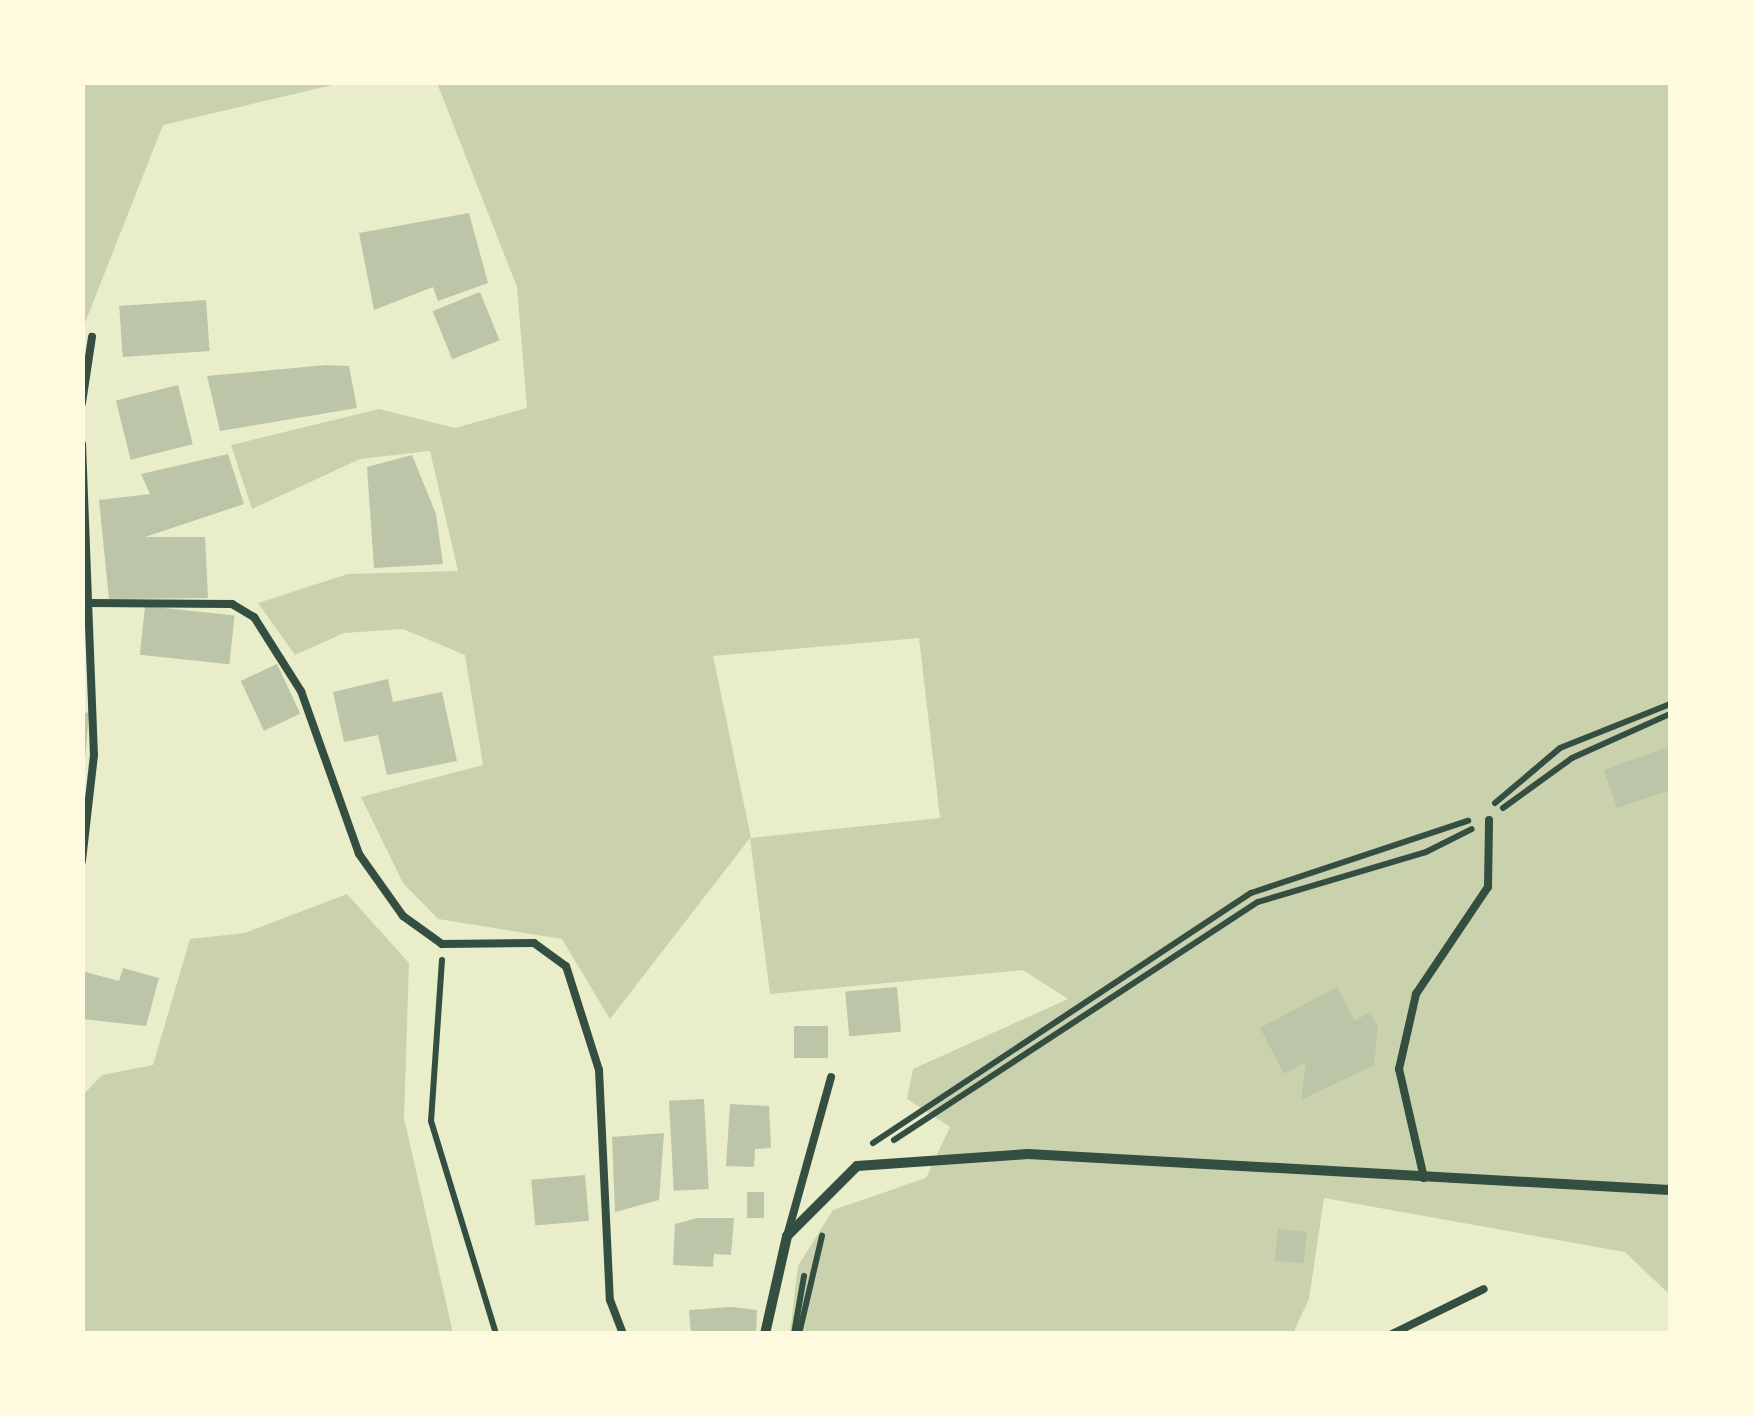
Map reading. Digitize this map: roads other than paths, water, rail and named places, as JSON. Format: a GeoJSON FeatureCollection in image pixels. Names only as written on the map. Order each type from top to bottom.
{"type":"FeatureCollection","features":[{"type":"Feature","properties":{"kind":"street"},"geometry":{"type":"LineString","coordinates":[[765,1334],[786,1236],[852,1169],[1028,1154],[1670,1190]]}},
{"type":"Feature","properties":{"kind":"lane"},"geometry":{"type":"LineString","coordinates":[[82,403],[92,337]]}},
{"type":"Feature","properties":{"kind":"lane"},"geometry":{"type":"LineString","coordinates":[[82,444],[94,755],[82,861]]}},
{"type":"Feature","properties":{"kind":"lane"},"geometry":{"type":"LineString","coordinates":[[90,603],[232,604],[254,617],[301,691],[359,854],[403,916],[442,944],[534,943],[566,966],[600,1070],[610,1300],[623,1334]]}},
{"type":"Feature","properties":{"kind":"lane"},"geometry":{"type":"LineString","coordinates":[[1424,1178],[1399,1069],[1416,994],[1488,887],[1489,820]]}},
{"type":"Feature","properties":{"kind":"lane"},"geometry":{"type":"LineString","coordinates":[[786,1236],[831,1077]]}},
{"type":"Feature","properties":{"kind":"lane"},"geometry":{"type":"LineString","coordinates":[[1392,1334],[1484,1289]]}}]}
